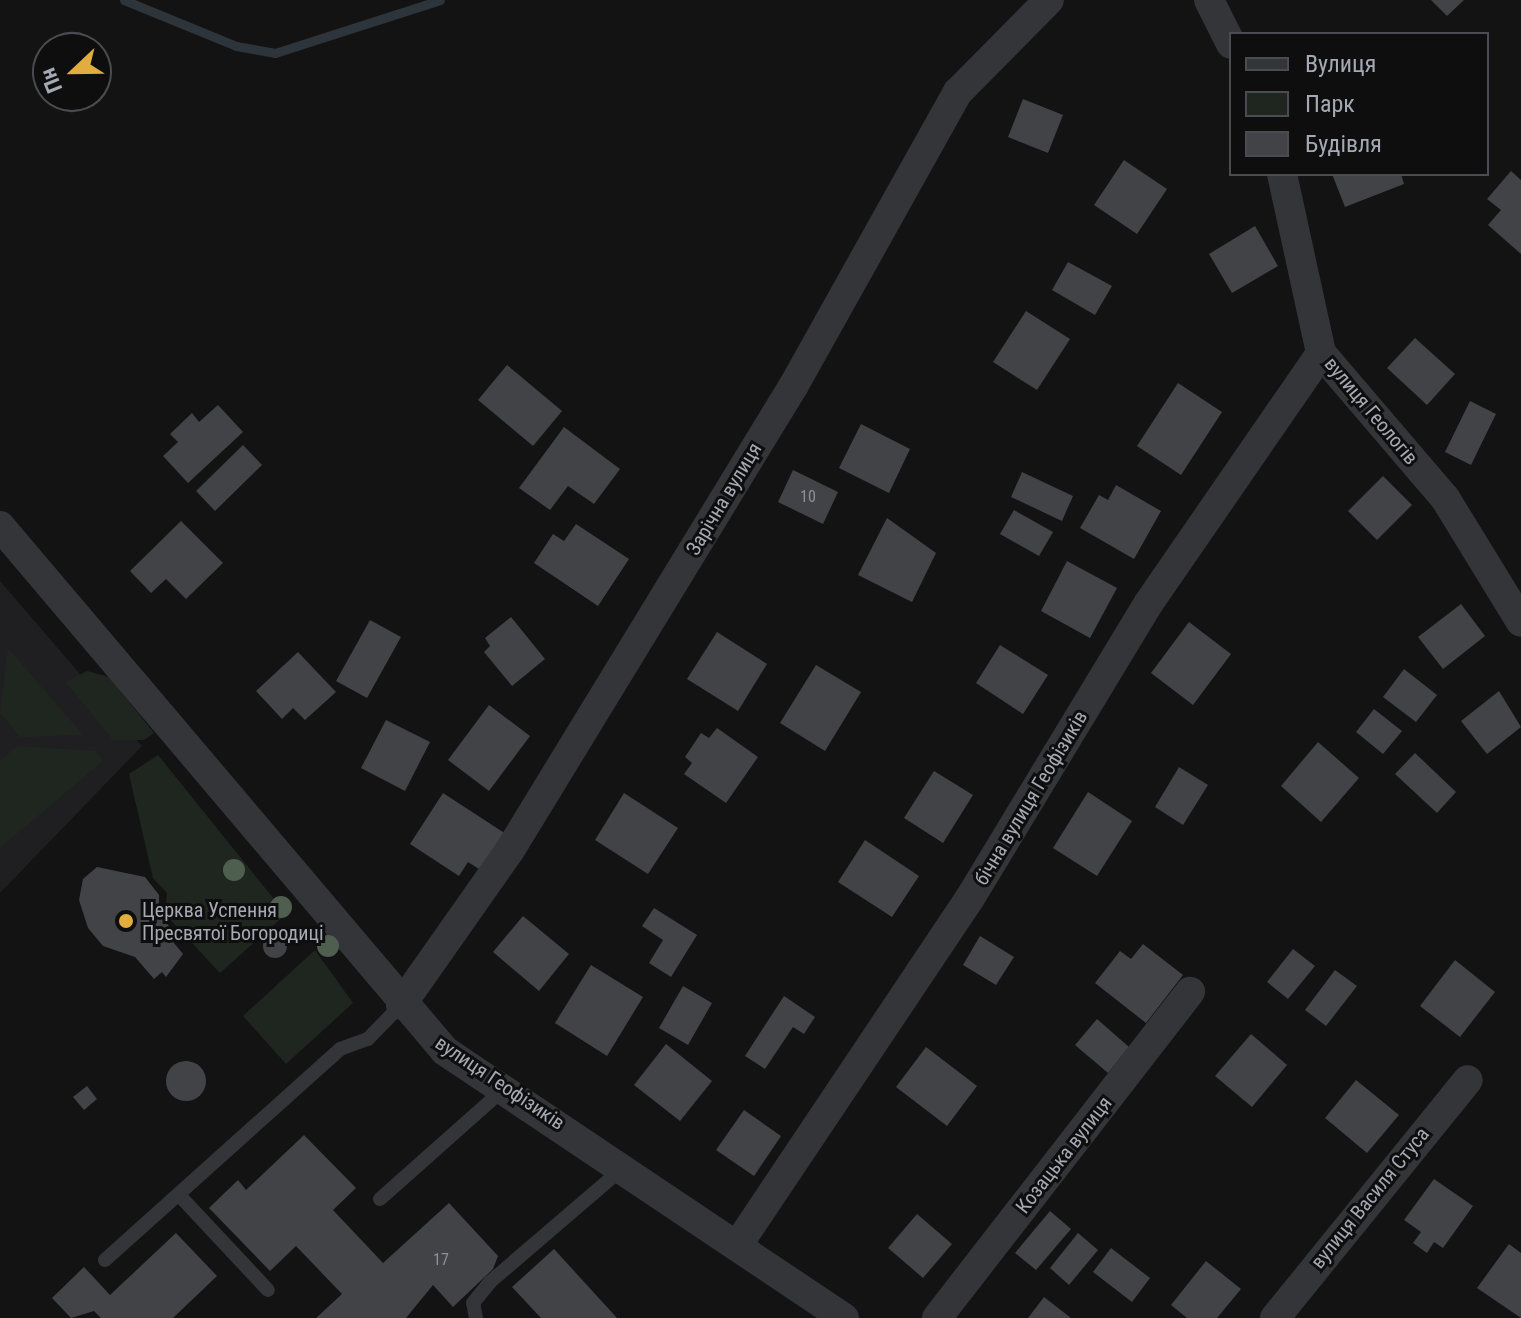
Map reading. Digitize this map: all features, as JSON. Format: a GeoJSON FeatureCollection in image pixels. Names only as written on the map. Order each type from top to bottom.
{"type":"FeatureCollection","features":[{"type":"Feature","properties":{"kind":"street","name":"Зарічна вулиця"},"geometry":{"type":"LineString","coordinates":[[401,1005],[510,850],[680,571],[958,92],[1049,0]]}},
{"type":"Feature","properties":{"kind":"street"},"geometry":{"type":"LineString","coordinates":[[1209,0],[1229,40]]}},
{"type":"Feature","properties":{"kind":"street","name":"вулиця Геологів"},"geometry":{"type":"LineString","coordinates":[[1282,176],[1321,353],[1445,498],[1521,622]]}},
{"type":"Feature","properties":{"kind":"street","name":"бічна вулиця Геофізиків"},"geometry":{"type":"LineString","coordinates":[[739,1243],[970,898],[1148,604],[1321,353]]}},
{"type":"Feature","properties":{"kind":"street","name":"вулиця Геофізиків"},"geometry":{"type":"LineString","coordinates":[[0,526],[220,780],[401,1005],[445,1051],[739,1243],[844,1318]]}},
{"type":"Feature","properties":{"kind":"street","name":"Козацька вулиця"},"geometry":{"type":"LineString","coordinates":[[937,1318],[1190,992]]}},
{"type":"Feature","properties":{"kind":"street","name":"вулиця Василя Стуса"},"geometry":{"type":"LineString","coordinates":[[1275,1318],[1468,1080]]}},
{"type":"Feature","properties":{"kind":"lane"},"geometry":{"type":"LineString","coordinates":[[105,1260],[340,1049],[368,1039],[401,1005]]}},
{"type":"Feature","properties":{"kind":"lane"},"geometry":{"type":"LineString","coordinates":[[380,1199],[505,1088]]}},
{"type":"Feature","properties":{"kind":"lane"},"geometry":{"type":"LineString","coordinates":[[476,1318],[473,1303],[490,1282],[624,1167]]}},
{"type":"Feature","properties":{"kind":"lane"},"geometry":{"type":"LineString","coordinates":[[179,1195],[268,1290]]}},
{"type":"Feature","properties":{"kind":"shaded area"},"geometry":{"type":"Polygon","coordinates":[[[0,581],[142,746],[0,893],[0,581]]]}},
{"type":"Feature","properties":{"kind":"green space"},"geometry":{"type":"Polygon","coordinates":[[[8,648],[83,735],[20,737],[0,713],[8,648]]]}},
{"type":"Feature","properties":{"kind":"green space"},"geometry":{"type":"Polygon","coordinates":[[[87,671],[109,677],[154,733],[144,740],[113,740],[66,682],[87,671]]]}},
{"type":"Feature","properties":{"kind":"green space"},"geometry":{"type":"Polygon","coordinates":[[[17,746],[96,751],[103,761],[0,848],[0,761],[17,746]]]}},
{"type":"Feature","properties":{"kind":"green space"},"geometry":{"type":"Polygon","coordinates":[[[158,755],[286,914],[220,973],[165,914],[167,893],[153,878],[129,774],[158,755]]]}},
{"type":"Feature","properties":{"kind":"green space"},"geometry":{"type":"Polygon","coordinates":[[[315,950],[353,1003],[286,1064],[243,1016],[315,950]]]}},
{"type":"Feature","properties":{"kind":"building"},"geometry":{"type":"Polygon","coordinates":[[[1431,0],[1464,0],[1447,16],[1431,0]]]}},
{"type":"Feature","properties":{"kind":"building"},"geometry":{"type":"Polygon","coordinates":[[[1023,99],[1063,115],[1048,153],[1008,137],[1023,99]]]}},
{"type":"Feature","properties":{"kind":"building"},"geometry":{"type":"Polygon","coordinates":[[[1124,160],[1167,189],[1137,234],[1094,205],[1124,160]]]}},
{"type":"Feature","properties":{"kind":"building"},"geometry":{"type":"Polygon","coordinates":[[[1511,171],[1521,180],[1521,254],[1488,225],[1501,210],[1487,199],[1511,171]]]}},
{"type":"Feature","properties":{"kind":"building"},"geometry":{"type":"Polygon","coordinates":[[[1333,176],[1402,176],[1404,184],[1345,207],[1333,176]]]}},
{"type":"Feature","properties":{"kind":"building"},"geometry":{"type":"Polygon","coordinates":[[[1255,226],[1278,266],[1232,293],[1209,254],[1255,226]]]}},
{"type":"Feature","properties":{"kind":"building"},"geometry":{"type":"Polygon","coordinates":[[[1068,262],[1112,286],[1095,315],[1052,290],[1068,262]]]}},
{"type":"Feature","properties":{"kind":"building"},"geometry":{"type":"Polygon","coordinates":[[[1026,311],[1070,339],[1037,390],[993,362],[1026,311]]]}},
{"type":"Feature","properties":{"kind":"building"},"geometry":{"type":"Polygon","coordinates":[[[1415,338],[1455,374],[1427,405],[1387,368],[1415,338]]]}},
{"type":"Feature","properties":{"kind":"building"},"geometry":{"type":"Polygon","coordinates":[[[507,365],[562,411],[533,446],[478,400],[507,365]]]}},
{"type":"Feature","properties":{"kind":"building"},"geometry":{"type":"Polygon","coordinates":[[[1178,383],[1222,412],[1181,475],[1137,446],[1178,383]]]}},
{"type":"Feature","properties":{"kind":"building"},"geometry":{"type":"Polygon","coordinates":[[[1470,401],[1496,414],[1471,465],[1445,452],[1470,401]]]}},
{"type":"Feature","properties":{"kind":"building"},"geometry":{"type":"Polygon","coordinates":[[[218,405],[243,432],[188,483],[163,456],[178,442],[170,434],[192,413],[199,422],[218,405]]]}},
{"type":"Feature","properties":{"kind":"building"},"geometry":{"type":"Polygon","coordinates":[[[861,424],[910,449],[889,493],[839,468],[861,424]]]}},
{"type":"Feature","properties":{"kind":"building"},"geometry":{"type":"Polygon","coordinates":[[[564,427],[620,469],[594,504],[568,486],[550,510],[519,488],[564,427]]]}},
{"type":"Feature","properties":{"kind":"building"},"geometry":{"type":"Polygon","coordinates":[[[243,445],[262,465],[215,511],[196,491],[243,445]]]}},
{"type":"Feature","properties":{"kind":"building"},"geometry":{"type":"Polygon","coordinates":[[[793,470],[838,492],[823,524],[778,502],[793,470]]]}},
{"type":"Feature","properties":{"kind":"building"},"geometry":{"type":"Polygon","coordinates":[[[1022,472],[1073,496],[1062,521],[1011,497],[1022,472]]]}},
{"type":"Feature","properties":{"kind":"building"},"geometry":{"type":"Polygon","coordinates":[[[1383,476],[1412,505],[1377,540],[1348,511],[1383,476]]]}},
{"type":"Feature","properties":{"kind":"building"},"geometry":{"type":"Polygon","coordinates":[[[1116,485],[1161,511],[1134,559],[1080,528],[1099,495],[1108,500],[1116,485]]]}},
{"type":"Feature","properties":{"kind":"building"},"geometry":{"type":"Polygon","coordinates":[[[1014,510],[1053,532],[1039,556],[1000,534],[1014,510]]]}},
{"type":"Feature","properties":{"kind":"building"},"geometry":{"type":"Polygon","coordinates":[[[887,518],[936,553],[912,602],[858,575],[887,518]]]}},
{"type":"Feature","properties":{"kind":"building"},"geometry":{"type":"Polygon","coordinates":[[[181,521],[223,563],[186,599],[166,579],[151,593],[130,571],[181,521]]]}},
{"type":"Feature","properties":{"kind":"building"},"geometry":{"type":"Polygon","coordinates":[[[576,524],[629,559],[598,606],[534,563],[553,534],[564,541],[576,524]]]}},
{"type":"Feature","properties":{"kind":"building"},"geometry":{"type":"Polygon","coordinates":[[[1067,561],[1117,588],[1090,638],[1041,611],[1067,561]]]}},
{"type":"Feature","properties":{"kind":"building"},"geometry":{"type":"Polygon","coordinates":[[[1461,604],[1485,636],[1443,669],[1418,637],[1461,604]]]}},
{"type":"Feature","properties":{"kind":"building"},"geometry":{"type":"Polygon","coordinates":[[[511,617],[545,659],[512,686],[484,652],[490,646],[485,638],[511,617]]]}},
{"type":"Feature","properties":{"kind":"building"},"geometry":{"type":"Polygon","coordinates":[[[370,620],[401,637],[367,698],[336,681],[370,620]]]}},
{"type":"Feature","properties":{"kind":"building"},"geometry":{"type":"Polygon","coordinates":[[[1189,622],[1231,654],[1193,705],[1151,673],[1189,622]]]}},
{"type":"Feature","properties":{"kind":"building"},"geometry":{"type":"Polygon","coordinates":[[[717,632],[767,664],[738,711],[687,679],[717,632]]]}},
{"type":"Feature","properties":{"kind":"building"},"geometry":{"type":"Polygon","coordinates":[[[1000,645],[1048,675],[1023,714],[976,683],[1000,645]]]}},
{"type":"Feature","properties":{"kind":"building"},"geometry":{"type":"Polygon","coordinates":[[[298,652],[336,692],[305,720],[293,708],[282,719],[256,691],[298,652]]]}},
{"type":"Feature","properties":{"kind":"building"},"geometry":{"type":"Polygon","coordinates":[[[816,665],[861,692],[825,751],[780,723],[816,665]]]}},
{"type":"Feature","properties":{"kind":"building"},"geometry":{"type":"Polygon","coordinates":[[[1404,669],[1437,695],[1416,722],[1383,697],[1404,669]]]}},
{"type":"Feature","properties":{"kind":"building"},"geometry":{"type":"Polygon","coordinates":[[[1499,691],[1521,727],[1487,754],[1461,721],[1499,691]]]}},
{"type":"Feature","properties":{"kind":"building"},"geometry":{"type":"Polygon","coordinates":[[[489,705],[530,736],[489,791],[448,760],[489,705]]]}},
{"type":"Feature","properties":{"kind":"building"},"geometry":{"type":"Polygon","coordinates":[[[1374,709],[1402,731],[1383,754],[1356,732],[1374,709]]]}},
{"type":"Feature","properties":{"kind":"building"},"geometry":{"type":"Polygon","coordinates":[[[386,720],[430,742],[405,791],[361,768],[386,720]]]}},
{"type":"Feature","properties":{"kind":"building"},"geometry":{"type":"Polygon","coordinates":[[[717,728],[758,757],[726,803],[684,774],[692,763],[685,757],[701,733],[709,738],[717,728]]]}},
{"type":"Feature","properties":{"kind":"building"},"geometry":{"type":"Polygon","coordinates":[[[1318,742],[1359,778],[1321,822],[1281,786],[1318,742]]]}},
{"type":"Feature","properties":{"kind":"building"},"geometry":{"type":"Polygon","coordinates":[[[1415,753],[1456,792],[1437,813],[1395,774],[1415,753]]]}},
{"type":"Feature","properties":{"kind":"building"},"geometry":{"type":"Polygon","coordinates":[[[1179,767],[1208,785],[1183,825],[1155,807],[1179,767]]]}},
{"type":"Feature","properties":{"kind":"building"},"geometry":{"type":"Polygon","coordinates":[[[934,771],[973,795],[943,843],[904,818],[934,771]]]}},
{"type":"Feature","properties":{"kind":"building"},"geometry":{"type":"Polygon","coordinates":[[[1088,792],[1132,821],[1097,876],[1053,848],[1088,792]]]}},
{"type":"Feature","properties":{"kind":"building"},"geometry":{"type":"Polygon","coordinates":[[[443,793],[506,834],[482,871],[468,862],[459,876],[410,844],[443,793]]]}},
{"type":"Feature","properties":{"kind":"building"},"geometry":{"type":"Polygon","coordinates":[[[624,793],[678,828],[648,874],[595,840],[624,793]]]}},
{"type":"Feature","properties":{"kind":"building"},"geometry":{"type":"Polygon","coordinates":[[[865,840],[919,876],[892,917],[838,882],[865,840]]]}},
{"type":"Feature","properties":{"kind":"building","name":"Церква Успення Пресвятої Богородиці"},"geometry":{"type":"Polygon","coordinates":[[[97,867],[145,877],[159,895],[159,915],[170,927],[165,932],[183,954],[166,977],[162,972],[154,979],[135,957],[103,946],[88,928],[79,900],[83,879],[97,867]]]}},
{"type":"Feature","properties":{"kind":"building"},"geometry":{"type":"Polygon","coordinates":[[[654,908],[697,935],[671,977],[649,963],[663,940],[642,926],[654,908]]]}},
{"type":"Feature","properties":{"kind":"building"},"geometry":{"type":"Polygon","coordinates":[[[523,916],[569,954],[539,991],[493,952],[523,916]]]}},
{"type":"Feature","properties":{"kind":"building"},"geometry":{"type":"Polygon","coordinates":[[[275,934],[283,938],[287,946],[283,954],[275,958],[267,954],[263,946],[267,938],[275,934]]]}},
{"type":"Feature","properties":{"kind":"building"},"geometry":{"type":"Polygon","coordinates":[[[980,936],[1014,957],[996,985],[963,965],[980,936]]]}},
{"type":"Feature","properties":{"kind":"building"},"geometry":{"type":"Polygon","coordinates":[[[1143,944],[1183,975],[1146,1023],[1095,983],[1120,951],[1131,959],[1143,944]]]}},
{"type":"Feature","properties":{"kind":"building"},"geometry":{"type":"Polygon","coordinates":[[[1293,949],[1315,966],[1288,999],[1267,982],[1293,949]]]}},
{"type":"Feature","properties":{"kind":"building"},"geometry":{"type":"Polygon","coordinates":[[[1455,960],[1495,992],[1460,1037],[1420,1006],[1455,960]]]}},
{"type":"Feature","properties":{"kind":"building"},"geometry":{"type":"Polygon","coordinates":[[[591,965],[643,997],[607,1056],[555,1023],[591,965]]]}},
{"type":"Feature","properties":{"kind":"building"},"geometry":{"type":"Polygon","coordinates":[[[1335,970],[1357,986],[1326,1026],[1305,1010],[1335,970]]]}},
{"type":"Feature","properties":{"kind":"building"},"geometry":{"type":"Polygon","coordinates":[[[683,986],[712,1003],[688,1045],[659,1028],[683,986]]]}},
{"type":"Feature","properties":{"kind":"building"},"geometry":{"type":"Polygon","coordinates":[[[784,996],[815,1017],[804,1034],[793,1027],[765,1069],[745,1056],[784,996]]]}},
{"type":"Feature","properties":{"kind":"building"},"geometry":{"type":"Polygon","coordinates":[[[1097,1019],[1129,1047],[1108,1073],[1075,1045],[1097,1019]]]}},
{"type":"Feature","properties":{"kind":"building"},"geometry":{"type":"Polygon","coordinates":[[[1251,1034],[1287,1065],[1252,1107],[1215,1076],[1251,1034]]]}},
{"type":"Feature","properties":{"kind":"building"},"geometry":{"type":"Polygon","coordinates":[[[666,1044],[712,1081],[680,1121],[634,1085],[666,1044]]]}},
{"type":"Feature","properties":{"kind":"building"},"geometry":{"type":"Polygon","coordinates":[[[926,1047],[977,1086],[947,1126],[896,1087],[926,1047]]]}},
{"type":"Feature","properties":{"kind":"building"},"geometry":{"type":"Polygon","coordinates":[[[186,1061],[200,1067],[206,1081],[200,1095],[186,1101],[172,1095],[166,1081],[172,1067],[186,1061]]]}},
{"type":"Feature","properties":{"kind":"building"},"geometry":{"type":"Polygon","coordinates":[[[1356,1080],[1399,1115],[1367,1153],[1325,1118],[1356,1080]]]}},
{"type":"Feature","properties":{"kind":"building"},"geometry":{"type":"Polygon","coordinates":[[[87,1086],[97,1099],[84,1110],[73,1097],[87,1086]]]}},
{"type":"Feature","properties":{"kind":"building"},"geometry":{"type":"Polygon","coordinates":[[[744,1110],[781,1136],[754,1176],[716,1150],[744,1110]]]}},
{"type":"Feature","properties":{"kind":"building"},"geometry":{"type":"Polygon","coordinates":[[[304,1135],[356,1188],[333,1210],[383,1263],[449,1203],[498,1256],[493,1269],[453,1307],[433,1285],[406,1318],[316,1318],[342,1294],[296,1246],[270,1271],[209,1208],[238,1180],[246,1190],[304,1135]]]}},
{"type":"Feature","properties":{"kind":"building"},"geometry":{"type":"Polygon","coordinates":[[[1434,1179],[1473,1206],[1443,1248],[1434,1242],[1427,1253],[1413,1243],[1421,1232],[1404,1220],[1434,1179]]]}},
{"type":"Feature","properties":{"kind":"building"},"geometry":{"type":"Polygon","coordinates":[[[1050,1211],[1071,1229],[1036,1270],[1015,1253],[1050,1211]]]}},
{"type":"Feature","properties":{"kind":"building"},"geometry":{"type":"Polygon","coordinates":[[[917,1214],[952,1244],[923,1278],[888,1248],[917,1214]]]}},
{"type":"Feature","properties":{"kind":"building"},"geometry":{"type":"Polygon","coordinates":[[[176,1233],[217,1276],[173,1318],[101,1318],[94,1311],[71,1318],[52,1298],[84,1267],[110,1295],[176,1233]]]}},
{"type":"Feature","properties":{"kind":"building"},"geometry":{"type":"Polygon","coordinates":[[[1078,1233],[1098,1250],[1069,1285],[1050,1268],[1078,1233]]]}},
{"type":"Feature","properties":{"kind":"building"},"geometry":{"type":"Polygon","coordinates":[[[1509,1244],[1521,1253],[1521,1318],[1477,1288],[1509,1244]]]}},
{"type":"Feature","properties":{"kind":"building"},"geometry":{"type":"Polygon","coordinates":[[[1111,1248],[1150,1278],[1132,1302],[1093,1272],[1111,1248]]]}},
{"type":"Feature","properties":{"kind":"building"},"geometry":{"type":"Polygon","coordinates":[[[554,1249],[617,1318],[541,1318],[512,1287],[554,1249]]]}},
{"type":"Feature","properties":{"kind":"building"},"geometry":{"type":"Polygon","coordinates":[[[1206,1261],[1241,1289],[1217,1318],[1187,1318],[1171,1305],[1206,1261]]]}},
{"type":"Feature","properties":{"kind":"building"},"geometry":{"type":"Polygon","coordinates":[[[1044,1297],[1071,1318],[1028,1318],[1044,1297]]]}},
{"type":"Feature","properties":{"kind":"waterway"},"geometry":{"type":"LineString","coordinates":[[124,0],[236,46],[275,53],[440,0]]}},
{"type":"Feature","properties":{"kind":"place","name":"Церква Успення Пресвятої Богородиці"},"geometry":{"type":"Point","coordinates":[126,921]}}]}
